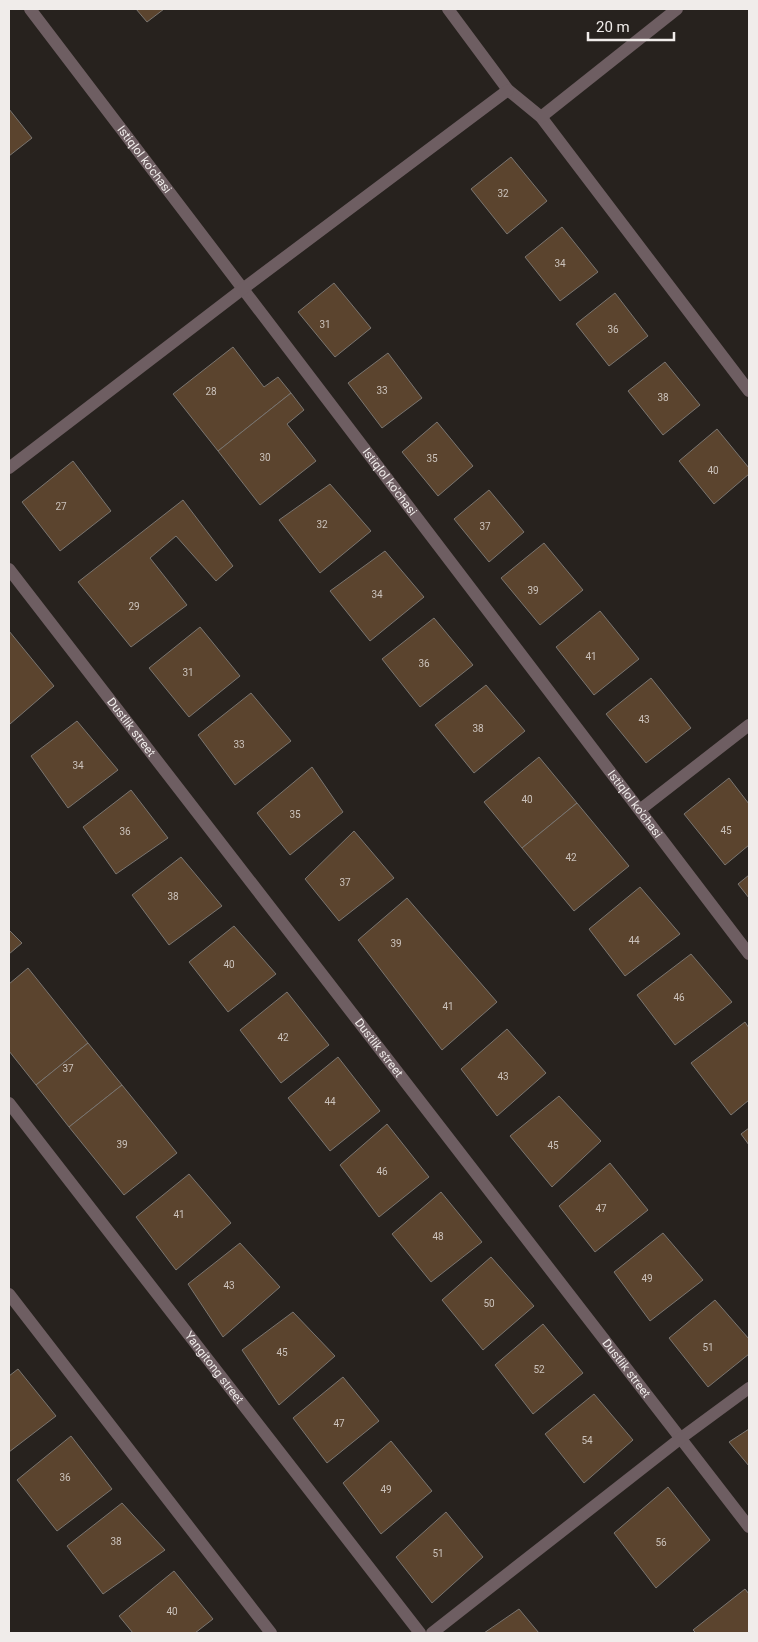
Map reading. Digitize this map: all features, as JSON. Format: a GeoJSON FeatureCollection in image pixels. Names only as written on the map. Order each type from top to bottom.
{"type":"FeatureCollection","features":[{"type":"Feature","properties":{"kind":"street","name":"Istiqlol ko'chasi"},"geometry":{"type":"LineString","coordinates":[[30,9],[749,954]]}},
{"type":"Feature","properties":{"kind":"street"},"geometry":{"type":"LineString","coordinates":[[448,9],[508,90],[541,117],[749,391]]}},
{"type":"Feature","properties":{"kind":"street"},"geometry":{"type":"LineString","coordinates":[[541,117],[677,9]]}},
{"type":"Feature","properties":{"kind":"street"},"geometry":{"type":"LineString","coordinates":[[9,468],[244,288],[508,90]]}},
{"type":"Feature","properties":{"kind":"street","name":"Dustlik street"},"geometry":{"type":"LineString","coordinates":[[9,569],[749,1528]]}},
{"type":"Feature","properties":{"kind":"street"},"geometry":{"type":"LineString","coordinates":[[640,809],[749,725]]}},
{"type":"Feature","properties":{"kind":"street","name":"Yangitong street"},"geometry":{"type":"LineString","coordinates":[[9,1103],[420,1633]]}},
{"type":"Feature","properties":{"kind":"street"},"geometry":{"type":"LineString","coordinates":[[9,1294],[271,1633]]}},
{"type":"Feature","properties":{"kind":"street"},"geometry":{"type":"LineString","coordinates":[[432,1633],[680,1438],[749,1388]]}},
{"type":"Feature","properties":{"kind":"building"},"geometry":{"type":"Polygon","coordinates":[[[136,9],[164,9],[147,22],[136,9]]]}},
{"type":"Feature","properties":{"kind":"building"},"geometry":{"type":"Polygon","coordinates":[[[9,109],[32,138],[9,156],[9,109]]]}},
{"type":"Feature","properties":{"kind":"building"},"geometry":{"type":"Polygon","coordinates":[[[511,157],[547,201],[507,234],[471,189],[511,157]]]}},
{"type":"Feature","properties":{"kind":"building"},"geometry":{"type":"Polygon","coordinates":[[[562,227],[598,272],[560,301],[525,257],[562,227]]]}},
{"type":"Feature","properties":{"kind":"building"},"geometry":{"type":"Polygon","coordinates":[[[334,283],[371,328],[335,357],[298,312],[334,283]]]}},
{"type":"Feature","properties":{"kind":"building"},"geometry":{"type":"Polygon","coordinates":[[[615,293],[648,336],[609,366],[576,324],[615,293]]]}},
{"type":"Feature","properties":{"kind":"building"},"geometry":{"type":"Polygon","coordinates":[[[233,347],[264,387],[278,377],[291,393],[218,451],[173,394],[233,347]]]}},
{"type":"Feature","properties":{"kind":"building"},"geometry":{"type":"Polygon","coordinates":[[[388,353],[422,398],[382,428],[348,383],[388,353]]]}},
{"type":"Feature","properties":{"kind":"building"},"geometry":{"type":"Polygon","coordinates":[[[665,362],[700,405],[663,435],[628,391],[665,362]]]}},
{"type":"Feature","properties":{"kind":"building"},"geometry":{"type":"Polygon","coordinates":[[[291,393],[304,410],[287,424],[316,461],[260,505],[218,451],[291,393]]]}},
{"type":"Feature","properties":{"kind":"building"},"geometry":{"type":"Polygon","coordinates":[[[437,422],[473,466],[438,496],[402,452],[437,422]]]}},
{"type":"Feature","properties":{"kind":"building"},"geometry":{"type":"Polygon","coordinates":[[[717,429],[749,468],[749,474],[714,504],[679,461],[717,429]]]}},
{"type":"Feature","properties":{"kind":"building"},"geometry":{"type":"Polygon","coordinates":[[[73,461],[111,511],[60,551],[22,502],[73,461]]]}},
{"type":"Feature","properties":{"kind":"building"},"geometry":{"type":"Polygon","coordinates":[[[330,484],[371,531],[320,573],[279,520],[330,484]]]}},
{"type":"Feature","properties":{"kind":"building"},"geometry":{"type":"Polygon","coordinates":[[[489,490],[524,532],[489,562],[454,519],[489,490]]]}},
{"type":"Feature","properties":{"kind":"building"},"geometry":{"type":"Polygon","coordinates":[[[183,500],[233,566],[216,581],[176,536],[150,558],[187,605],[131,647],[78,582],[183,500]]]}},
{"type":"Feature","properties":{"kind":"building"},"geometry":{"type":"Polygon","coordinates":[[[544,543],[583,590],[540,625],[501,578],[544,543]]]}},
{"type":"Feature","properties":{"kind":"building"},"geometry":{"type":"Polygon","coordinates":[[[385,551],[424,597],[370,641],[330,591],[385,551]]]}},
{"type":"Feature","properties":{"kind":"building"},"geometry":{"type":"Polygon","coordinates":[[[600,611],[639,659],[594,695],[556,647],[600,611]]]}},
{"type":"Feature","properties":{"kind":"building"},"geometry":{"type":"Polygon","coordinates":[[[434,618],[473,665],[420,707],[382,659],[434,618]]]}},
{"type":"Feature","properties":{"kind":"building"},"geometry":{"type":"Polygon","coordinates":[[[200,627],[240,676],[189,717],[149,668],[200,627]]]}},
{"type":"Feature","properties":{"kind":"building"},"geometry":{"type":"Polygon","coordinates":[[[9,631],[54,686],[10,724],[9,723],[9,631]]]}},
{"type":"Feature","properties":{"kind":"building"},"geometry":{"type":"Polygon","coordinates":[[[651,678],[691,728],[646,763],[606,714],[651,678]]]}},
{"type":"Feature","properties":{"kind":"building"},"geometry":{"type":"Polygon","coordinates":[[[486,685],[525,731],[474,773],[435,725],[486,685]]]}},
{"type":"Feature","properties":{"kind":"building"},"geometry":{"type":"Polygon","coordinates":[[[251,693],[291,741],[235,785],[198,735],[251,693]]]}},
{"type":"Feature","properties":{"kind":"building"},"geometry":{"type":"Polygon","coordinates":[[[77,721],[118,770],[68,808],[31,756],[77,721]]]}},
{"type":"Feature","properties":{"kind":"building"},"geometry":{"type":"Polygon","coordinates":[[[539,757],[577,803],[522,848],[484,802],[539,757]]]}},
{"type":"Feature","properties":{"kind":"building"},"geometry":{"type":"Polygon","coordinates":[[[312,767],[343,812],[290,855],[257,813],[312,767]]]}},
{"type":"Feature","properties":{"kind":"building"},"geometry":{"type":"Polygon","coordinates":[[[729,778],[749,804],[749,845],[725,865],[684,814],[729,778]]]}},
{"type":"Feature","properties":{"kind":"building"},"geometry":{"type":"Polygon","coordinates":[[[131,790],[168,838],[116,874],[83,827],[131,790]]]}},
{"type":"Feature","properties":{"kind":"building"},"geometry":{"type":"Polygon","coordinates":[[[577,803],[629,866],[574,911],[522,848],[577,803]]]}},
{"type":"Feature","properties":{"kind":"building"},"geometry":{"type":"Polygon","coordinates":[[[354,831],[394,878],[339,921],[305,879],[354,831]]]}},
{"type":"Feature","properties":{"kind":"building"},"geometry":{"type":"Polygon","coordinates":[[[181,857],[222,906],[169,945],[132,895],[181,857]]]}},
{"type":"Feature","properties":{"kind":"building"},"geometry":{"type":"Polygon","coordinates":[[[749,875],[749,898],[738,884],[749,875]]]}},
{"type":"Feature","properties":{"kind":"building"},"geometry":{"type":"Polygon","coordinates":[[[640,887],[680,934],[625,976],[589,929],[640,887]]]}},
{"type":"Feature","properties":{"kind":"building"},"geometry":{"type":"Polygon","coordinates":[[[407,898],[497,1002],[442,1050],[358,940],[407,898]]]}},
{"type":"Feature","properties":{"kind":"building"},"geometry":{"type":"Polygon","coordinates":[[[234,926],[276,974],[228,1012],[189,962],[234,926]]]}},
{"type":"Feature","properties":{"kind":"building"},"geometry":{"type":"Polygon","coordinates":[[[9,930],[22,943],[9,954],[9,930]]]}},
{"type":"Feature","properties":{"kind":"building"},"geometry":{"type":"Polygon","coordinates":[[[691,954],[732,1002],[675,1045],[637,995],[691,954]]]}},
{"type":"Feature","properties":{"kind":"building"},"geometry":{"type":"Polygon","coordinates":[[[28,968],[88,1043],[36,1085],[9,1051],[9,984],[28,968]]]}},
{"type":"Feature","properties":{"kind":"building"},"geometry":{"type":"Polygon","coordinates":[[[287,992],[329,1045],[281,1083],[240,1030],[287,992]]]}},
{"type":"Feature","properties":{"kind":"building"},"geometry":{"type":"Polygon","coordinates":[[[745,1022],[749,1028],[749,1100],[731,1115],[691,1063],[745,1022]]]}},
{"type":"Feature","properties":{"kind":"building"},"geometry":{"type":"Polygon","coordinates":[[[507,1029],[546,1073],[497,1116],[461,1069],[507,1029]]]}},
{"type":"Feature","properties":{"kind":"building"},"geometry":{"type":"Polygon","coordinates":[[[88,1043],[122,1085],[69,1127],[36,1085],[88,1043]]]}},
{"type":"Feature","properties":{"kind":"building"},"geometry":{"type":"Polygon","coordinates":[[[338,1057],[380,1111],[330,1151],[288,1098],[338,1057]]]}},
{"type":"Feature","properties":{"kind":"building"},"geometry":{"type":"Polygon","coordinates":[[[122,1085],[177,1153],[124,1195],[69,1127],[122,1085]]]}},
{"type":"Feature","properties":{"kind":"building"},"geometry":{"type":"Polygon","coordinates":[[[559,1096],[601,1141],[552,1187],[510,1136],[559,1096]]]}},
{"type":"Feature","properties":{"kind":"building"},"geometry":{"type":"Polygon","coordinates":[[[387,1124],[429,1177],[379,1217],[340,1165],[387,1124]]]}},
{"type":"Feature","properties":{"kind":"building"},"geometry":{"type":"Polygon","coordinates":[[[749,1128],[749,1145],[741,1134],[749,1128]]]}},
{"type":"Feature","properties":{"kind":"building"},"geometry":{"type":"Polygon","coordinates":[[[610,1163],[648,1210],[595,1252],[559,1206],[610,1163]]]}},
{"type":"Feature","properties":{"kind":"building"},"geometry":{"type":"Polygon","coordinates":[[[189,1174],[231,1223],[176,1270],[136,1217],[189,1174]]]}},
{"type":"Feature","properties":{"kind":"building"},"geometry":{"type":"Polygon","coordinates":[[[441,1192],[482,1242],[431,1282],[392,1234],[441,1192]]]}},
{"type":"Feature","properties":{"kind":"building"},"geometry":{"type":"Polygon","coordinates":[[[663,1233],[703,1280],[650,1321],[614,1272],[663,1233]]]}},
{"type":"Feature","properties":{"kind":"building"},"geometry":{"type":"Polygon","coordinates":[[[240,1243],[280,1287],[223,1337],[188,1284],[240,1243]]]}},
{"type":"Feature","properties":{"kind":"building"},"geometry":{"type":"Polygon","coordinates":[[[491,1257],[534,1306],[483,1350],[442,1300],[491,1257]]]}},
{"type":"Feature","properties":{"kind":"building"},"geometry":{"type":"Polygon","coordinates":[[[715,1300],[749,1339],[749,1354],[708,1387],[669,1338],[715,1300]]]}},
{"type":"Feature","properties":{"kind":"building"},"geometry":{"type":"Polygon","coordinates":[[[293,1312],[335,1356],[279,1405],[242,1350],[293,1312]]]}},
{"type":"Feature","properties":{"kind":"building"},"geometry":{"type":"Polygon","coordinates":[[[543,1324],[583,1373],[533,1414],[495,1365],[543,1324]]]}},
{"type":"Feature","properties":{"kind":"building"},"geometry":{"type":"Polygon","coordinates":[[[18,1369],[56,1416],[9,1452],[9,1376],[18,1369]]]}},
{"type":"Feature","properties":{"kind":"building"},"geometry":{"type":"Polygon","coordinates":[[[343,1377],[379,1421],[327,1463],[293,1418],[343,1377]]]}},
{"type":"Feature","properties":{"kind":"building"},"geometry":{"type":"Polygon","coordinates":[[[594,1394],[633,1440],[584,1483],[545,1434],[594,1394]]]}},
{"type":"Feature","properties":{"kind":"building"},"geometry":{"type":"Polygon","coordinates":[[[749,1429],[749,1466],[729,1442],[749,1429]]]}},
{"type":"Feature","properties":{"kind":"building"},"geometry":{"type":"Polygon","coordinates":[[[71,1436],[112,1489],[57,1531],[17,1480],[71,1436]]]}},
{"type":"Feature","properties":{"kind":"building"},"geometry":{"type":"Polygon","coordinates":[[[391,1441],[432,1491],[381,1534],[343,1483],[391,1441]]]}},
{"type":"Feature","properties":{"kind":"building"},"geometry":{"type":"Polygon","coordinates":[[[668,1487],[710,1540],[656,1588],[614,1533],[668,1487]]]}},
{"type":"Feature","properties":{"kind":"building"},"geometry":{"type":"Polygon","coordinates":[[[122,1503],[165,1550],[103,1594],[67,1546],[122,1503]]]}},
{"type":"Feature","properties":{"kind":"building"},"geometry":{"type":"Polygon","coordinates":[[[446,1512],[483,1557],[432,1603],[396,1557],[446,1512]]]}},
{"type":"Feature","properties":{"kind":"building"},"geometry":{"type":"Polygon","coordinates":[[[174,1571],[213,1619],[195,1633],[133,1633],[119,1616],[174,1571]]]}},
{"type":"Feature","properties":{"kind":"building"},"geometry":{"type":"Polygon","coordinates":[[[745,1589],[749,1594],[749,1633],[696,1633],[693,1630],[745,1589]]]}},
{"type":"Feature","properties":{"kind":"building"},"geometry":{"type":"Polygon","coordinates":[[[519,1609],[539,1633],[484,1633],[519,1609]]]}}]}
